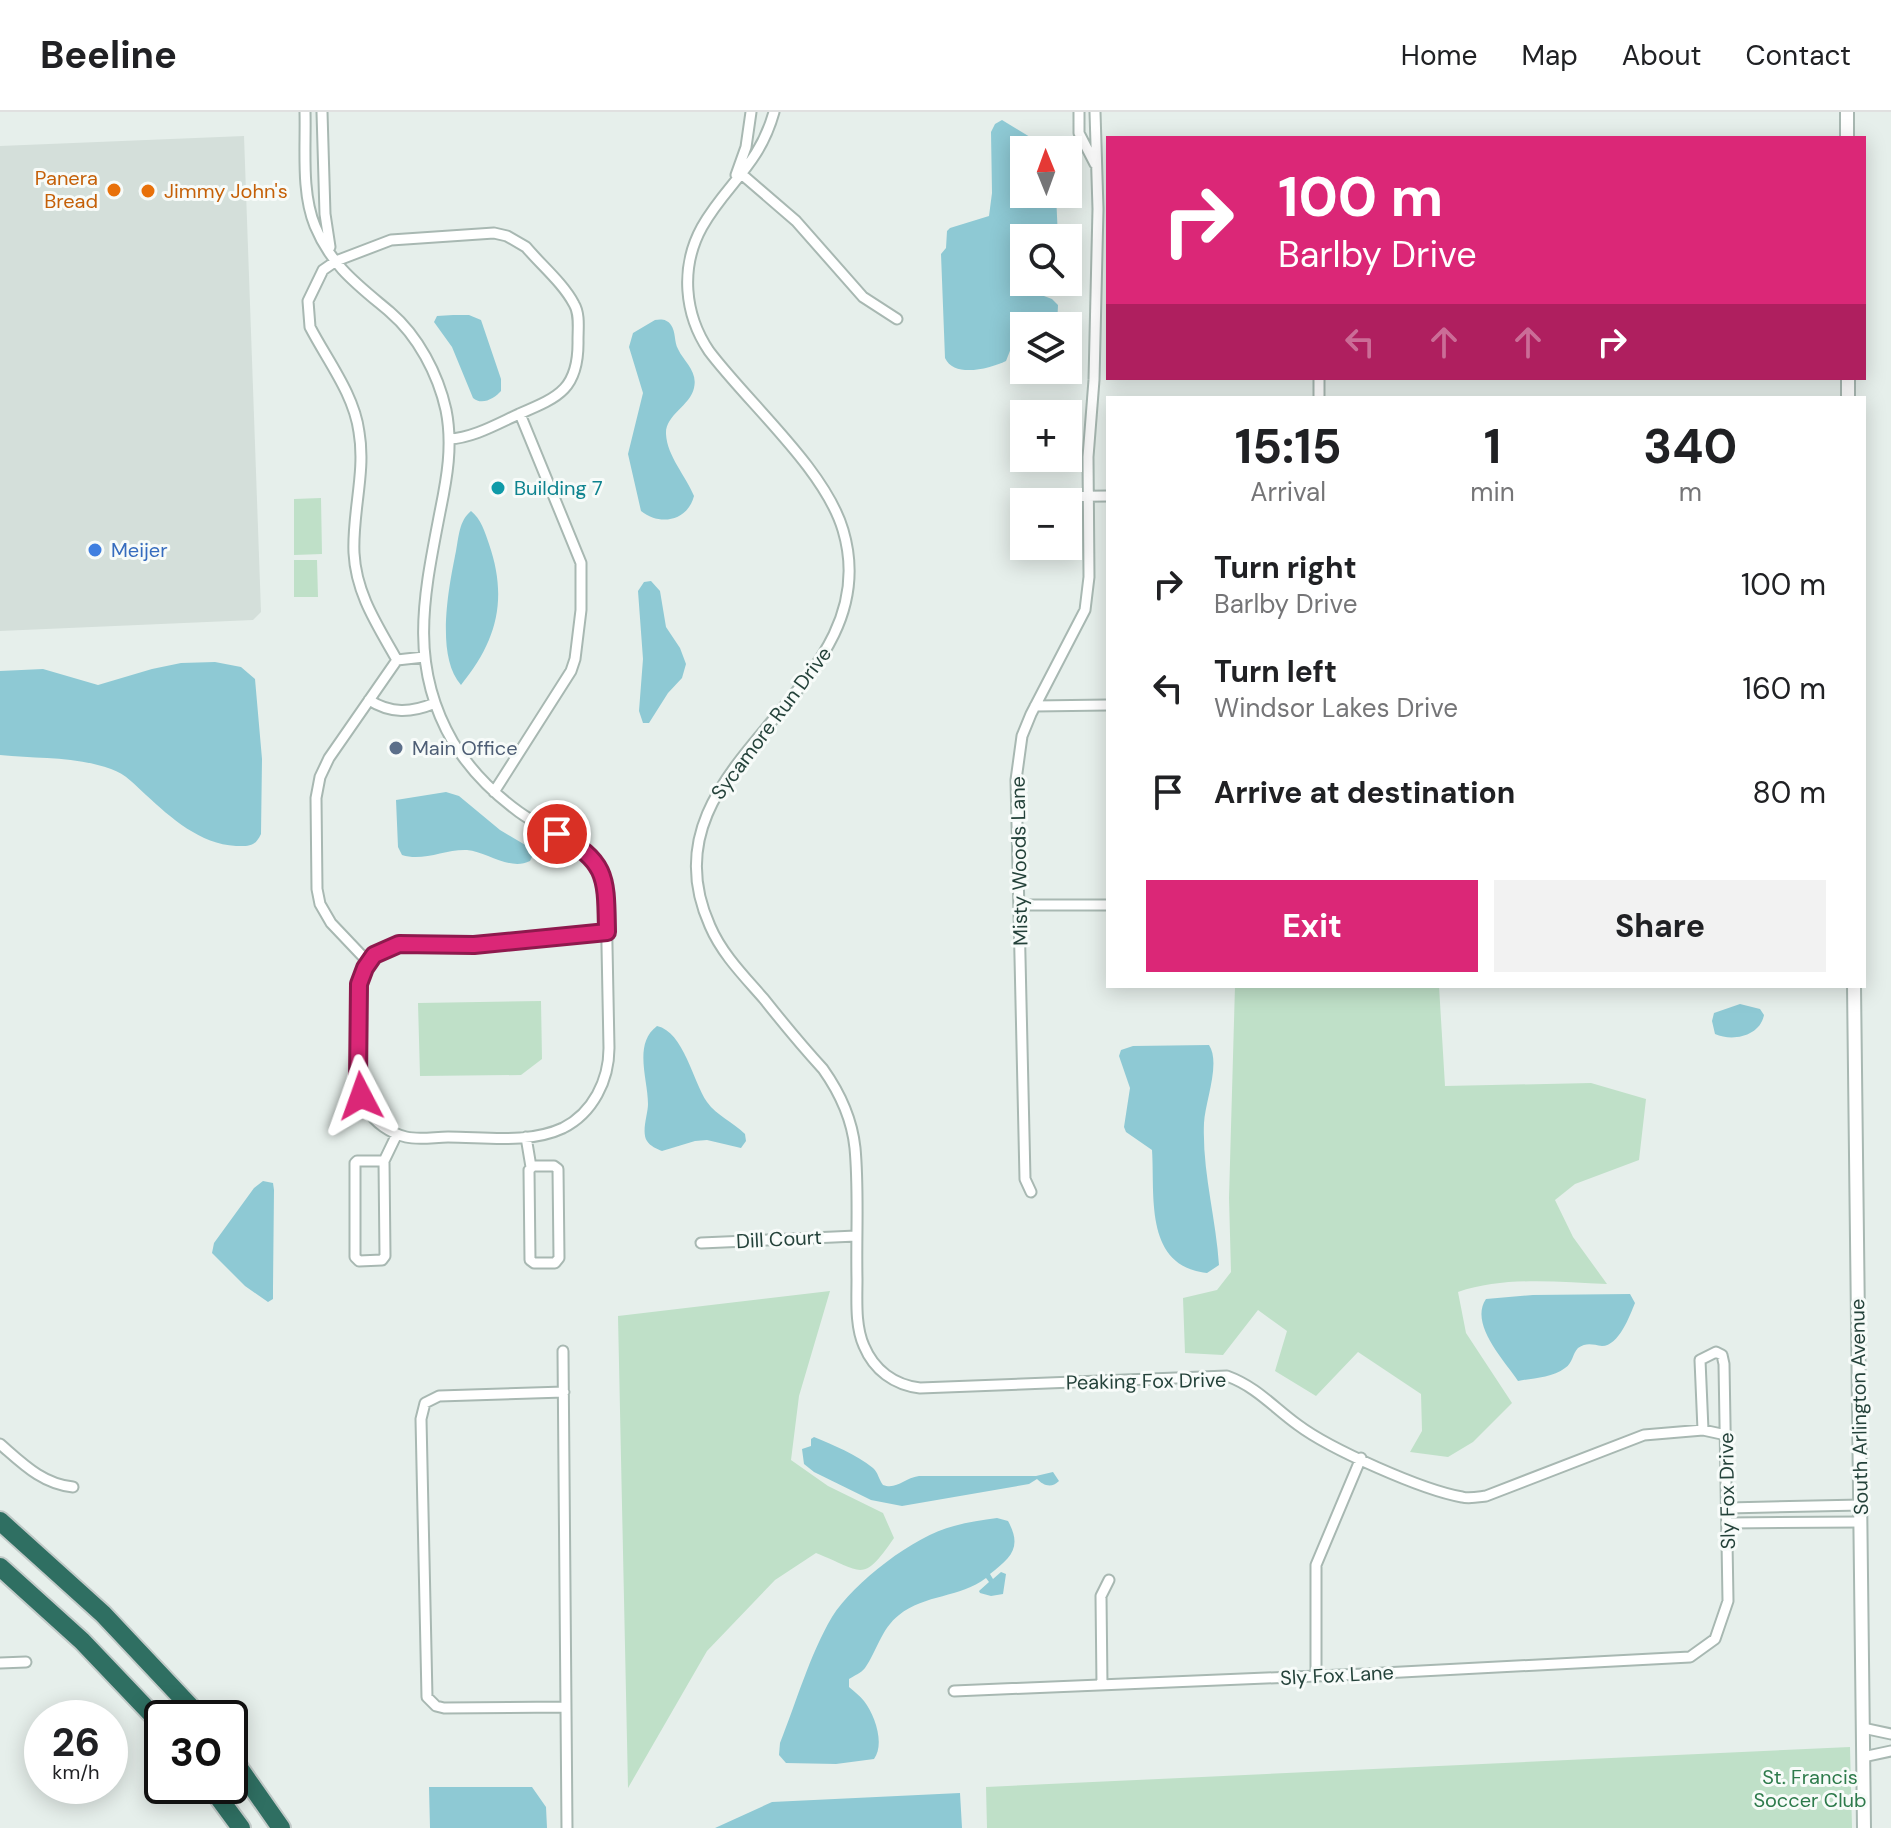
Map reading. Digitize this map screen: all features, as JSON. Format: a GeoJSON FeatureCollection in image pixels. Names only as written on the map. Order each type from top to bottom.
{"type":"FeatureCollection","features":[{"type":"Feature","properties":{"kind":"highway"},"geometry":{"type":"LineString","coordinates":[[0,1521],[103,1614],[184,1700]]}},
{"type":"Feature","properties":{"kind":"highway"},"geometry":{"type":"LineString","coordinates":[[0,1567],[82,1641],[144,1706]]}},
{"type":"Feature","properties":{"kind":"highway"},"geometry":{"type":"LineString","coordinates":[[248,1781],[281,1828]]}},
{"type":"Feature","properties":{"kind":"highway"},"geometry":{"type":"LineString","coordinates":[[223,1804],[241,1828]]}},
{"type":"Feature","properties":{"kind":"street"},"geometry":{"type":"LineString","coordinates":[[305,112],[308,200],[315,226],[350,279],[389,311],[416,342],[440,390],[449,439],[448,473],[423,603],[424,657],[435,703],[457,748],[494,792],[529,819],[581,848],[600,869],[606,891],[607,932],[609,1048],[606,1073],[594,1100],[583,1113],[568,1125],[526,1137],[410,1137],[379,1124],[369,1112],[362,1100],[358,1081],[359,984],[374,955],[399,944],[474,945],[607,932]]}},
{"type":"Feature","properties":{"kind":"street"},"geometry":{"type":"LineString","coordinates":[[322,112],[327,232],[336,261]]}},
{"type":"Feature","properties":{"kind":"street","name":"Sycamore Run Drive"},"geometry":{"type":"LineString","coordinates":[[740,173],[751,112]]}},
{"type":"Feature","properties":{"kind":"street","name":"Sycamore Run Drive"},"geometry":{"type":"LineString","coordinates":[[774,112],[762,146],[703,226],[692,252],[688,279],[693,318],[702,340],[715,358],[826,492],[844,534],[849,584],[843,613],[830,646],[726,778],[711,803],[698,849],[698,885],[707,919],[723,951],[823,1069],[842,1101],[854,1147],[857,1312]]}},
{"type":"Feature","properties":{"kind":"street"},"geometry":{"type":"LineString","coordinates":[[1079,112],[1079,133],[1096,167]]}},
{"type":"Feature","properties":{"kind":"street","name":"Misty Woods Lane"},"geometry":{"type":"LineString","coordinates":[[1031,1192],[1025,1179],[1016,780],[1022,736],[1085,610],[1090,561],[1088,457],[1095,349],[1095,112]]}},
{"type":"Feature","properties":{"kind":"street"},"geometry":{"type":"LineString","coordinates":[[1847,112],[1847,136]]}},
{"type":"Feature","properties":{"kind":"street"},"geometry":{"type":"LineString","coordinates":[[740,173],[796,221],[863,297],[897,319]]}},
{"type":"Feature","properties":{"kind":"street"},"geometry":{"type":"LineString","coordinates":[[397,660],[366,605],[356,574],[354,542],[361,452],[358,423],[352,404],[310,327],[308,301],[323,270],[336,261],[400,238],[494,233],[514,238],[528,248],[572,300],[578,315],[578,356],[570,382],[550,401],[466,437],[449,439]]}},
{"type":"Feature","properties":{"kind":"street"},"geometry":{"type":"LineString","coordinates":[[494,792],[571,671],[581,610],[580,558],[520,414]]}},
{"type":"Feature","properties":{"kind":"street"},"geometry":{"type":"LineString","coordinates":[[1082,496],[1106,496]]}},
{"type":"Feature","properties":{"kind":"street"},"geometry":{"type":"LineString","coordinates":[[368,962],[331,923],[320,904],[317,889],[316,802],[320,777],[329,758],[397,660],[424,657]]}},
{"type":"Feature","properties":{"kind":"street"},"geometry":{"type":"LineString","coordinates":[[369,700],[391,711],[418,709],[435,703]]}},
{"type":"Feature","properties":{"kind":"street"},"geometry":{"type":"LineString","coordinates":[[1035,706],[1106,705]]}},
{"type":"Feature","properties":{"kind":"street"},"geometry":{"type":"LineString","coordinates":[[1019,905],[1106,905]]}},
{"type":"Feature","properties":{"kind":"street","name":"South Arlington Avenue"},"geometry":{"type":"LineString","coordinates":[[1854,988],[1864,1828]]}},
{"type":"Feature","properties":{"kind":"street"},"geometry":{"type":"LineString","coordinates":[[384,1161],[355,1163],[355,1256],[359,1261],[382,1260],[385,1257],[384,1161],[397,1134]]}},
{"type":"Feature","properties":{"kind":"street"},"geometry":{"type":"LineString","coordinates":[[526,1137],[531,1167],[530,1260],[534,1263],[555,1263],[559,1258],[558,1169],[554,1166],[531,1167]]}},
{"type":"Feature","properties":{"kind":"street","name":"Dill Court"},"geometry":{"type":"LineString","coordinates":[[701,1243],[856,1236]]}},
{"type":"Feature","properties":{"kind":"street","name":"Peaking Fox Drive"},"geometry":{"type":"LineString","coordinates":[[857,1312],[863,1344],[872,1361],[881,1372],[904,1386],[920,1388],[1227,1376],[1248,1384],[1297,1425],[1322,1441],[1408,1479],[1465,1498],[1486,1496],[1644,1435],[1703,1430],[1726,1435]]}},
{"type":"Feature","properties":{"kind":"street"},"geometry":{"type":"LineString","coordinates":[[563,1351],[567,1824]]}},
{"type":"Feature","properties":{"kind":"street","name":"Sly Fox Drive"},"geometry":{"type":"LineString","coordinates":[[1703,1430],[1700,1360],[1709,1353],[1722,1355],[1728,1601],[1715,1639]]}},
{"type":"Feature","properties":{"kind":"street"},"geometry":{"type":"LineString","coordinates":[[564,1392],[439,1396],[425,1403],[421,1419],[427,1697],[436,1706],[444,1708],[565,1707]]}},
{"type":"Feature","properties":{"kind":"street"},"geometry":{"type":"LineString","coordinates":[[0,1444],[40,1477],[73,1487]]}},
{"type":"Feature","properties":{"kind":"street"},"geometry":{"type":"LineString","coordinates":[[1316,1676],[1316,1565],[1361,1458]]}},
{"type":"Feature","properties":{"kind":"street"},"geometry":{"type":"LineString","coordinates":[[1728,1508],[1861,1505]]}},
{"type":"Feature","properties":{"kind":"street"},"geometry":{"type":"LineString","coordinates":[[1728,1523],[1861,1522]]}},
{"type":"Feature","properties":{"kind":"street"},"geometry":{"type":"LineString","coordinates":[[1102,1685],[1101,1596],[1109,1580]]}},
{"type":"Feature","properties":{"kind":"street","name":"Sly Fox Lane"},"geometry":{"type":"LineString","coordinates":[[954,1691],[1690,1657],[1715,1639]]}},
{"type":"Feature","properties":{"kind":"street"},"geometry":{"type":"LineString","coordinates":[[0,1663],[26,1662]]}},
{"type":"Feature","properties":{"kind":"street"},"geometry":{"type":"LineString","coordinates":[[1863,1728],[1891,1734]]}},
{"type":"Feature","properties":{"kind":"street"},"geometry":{"type":"LineString","coordinates":[[1863,1757],[1891,1751]]}},
{"type":"Feature","properties":{"kind":"shaded area"},"geometry":{"type":"Polygon","coordinates":[[[244,136],[261,612],[253,620],[0,631],[0,146],[244,136]]]}},
{"type":"Feature","properties":{"kind":"green space"},"geometry":{"type":"Polygon","coordinates":[[[321,498],[322,554],[294,555],[294,499],[321,498]]]}},
{"type":"Feature","properties":{"kind":"green space"},"geometry":{"type":"Polygon","coordinates":[[[294,560],[317,560],[318,597],[294,597],[294,560]]]}},
{"type":"Feature","properties":{"kind":"green space"},"geometry":{"type":"Polygon","coordinates":[[[1235,988],[1439,988],[1445,1086],[1591,1083],[1646,1099],[1639,1160],[1575,1184],[1555,1200],[1573,1237],[1607,1284],[1513,1282],[1458,1292],[1466,1333],[1512,1403],[1473,1442],[1448,1457],[1410,1452],[1422,1431],[1421,1394],[1358,1352],[1316,1396],[1275,1371],[1287,1331],[1258,1310],[1223,1355],[1185,1353],[1183,1298],[1217,1290],[1231,1272],[1229,1198],[1235,988]]]}},
{"type":"Feature","properties":{"kind":"green space"},"geometry":{"type":"Polygon","coordinates":[[[541,1001],[542,1059],[521,1075],[420,1076],[418,1003],[541,1001]]]}},
{"type":"Feature","properties":{"kind":"green space"},"geometry":{"type":"Polygon","coordinates":[[[830,1291],[799,1396],[791,1460],[828,1486],[883,1513],[894,1538],[868,1568],[853,1569],[816,1553],[775,1580],[707,1651],[628,1788],[618,1316],[830,1291]]]}},
{"type":"Feature","properties":{"kind":"green space","name":"St. Francis Soccer Club"},"geometry":{"type":"Polygon","coordinates":[[[1850,1747],[1852,1828],[987,1828],[986,1787],[1850,1747]]]}},
{"type":"Feature","properties":{"kind":"water"},"geometry":{"type":"Polygon","coordinates":[[[1002,120],[1028,136],[1010,136],[1010,208],[1057,208],[1057,224],[1010,224],[1010,296],[1044,296],[1058,305],[1058,312],[1010,312],[1010,351],[1006,361],[982,369],[964,370],[956,368],[945,358],[941,254],[946,248],[950,228],[989,216],[992,193],[991,132],[995,124],[1002,120]]]}},
{"type":"Feature","properties":{"kind":"water"},"geometry":{"type":"Polygon","coordinates":[[[469,315],[481,320],[501,379],[501,391],[488,400],[473,398],[452,347],[434,322],[437,316],[469,315]]]}},
{"type":"Feature","properties":{"kind":"water"},"geometry":{"type":"Polygon","coordinates":[[[655,320],[664,320],[671,325],[677,346],[695,382],[688,400],[669,421],[666,434],[673,458],[694,496],[680,516],[665,520],[641,511],[628,454],[643,393],[629,347],[633,333],[655,320]]]}},
{"type":"Feature","properties":{"kind":"water"},"geometry":{"type":"Polygon","coordinates":[[[471,511],[484,530],[495,564],[498,601],[491,636],[461,685],[448,657],[446,620],[459,534],[464,519],[471,511]]]}},
{"type":"Feature","properties":{"kind":"water"},"geometry":{"type":"Polygon","coordinates":[[[651,581],[660,591],[666,627],[686,664],[682,678],[668,693],[649,723],[643,723],[639,711],[643,659],[638,591],[644,582],[651,581]]]}},
{"type":"Feature","properties":{"kind":"water"},"geometry":{"type":"Polygon","coordinates":[[[215,662],[241,667],[255,679],[262,759],[261,834],[251,845],[223,844],[198,835],[126,777],[111,769],[70,760],[0,755],[0,671],[43,669],[98,685],[181,663],[215,662]]]}},
{"type":"Feature","properties":{"kind":"water"},"geometry":{"type":"Polygon","coordinates":[[[446,792],[459,796],[500,830],[527,846],[533,855],[530,861],[515,864],[467,850],[418,857],[402,855],[398,847],[396,800],[446,792]]]}},
{"type":"Feature","properties":{"kind":"water"},"geometry":{"type":"Polygon","coordinates":[[[1740,1004],[1760,1009],[1764,1015],[1757,1028],[1737,1037],[1715,1034],[1714,1013],[1740,1004]]]}},
{"type":"Feature","properties":{"kind":"water"},"geometry":{"type":"Polygon","coordinates":[[[657,1026],[666,1030],[681,1047],[707,1102],[745,1134],[746,1141],[741,1148],[707,1140],[662,1151],[647,1141],[644,1052],[645,1042],[657,1026]]]}},
{"type":"Feature","properties":{"kind":"water"},"geometry":{"type":"Polygon","coordinates":[[[1209,1045],[1213,1072],[1205,1114],[1204,1141],[1219,1265],[1207,1273],[1187,1268],[1172,1257],[1163,1243],[1154,1208],[1152,1150],[1126,1132],[1124,1127],[1130,1088],[1119,1056],[1121,1050],[1133,1046],[1209,1045]]]}},
{"type":"Feature","properties":{"kind":"water"},"geometry":{"type":"Polygon","coordinates":[[[263,1181],[273,1183],[274,1190],[273,1299],[268,1302],[245,1286],[212,1253],[214,1243],[254,1188],[263,1181]]]}},
{"type":"Feature","properties":{"kind":"water"},"geometry":{"type":"Polygon","coordinates":[[[1630,1294],[1635,1303],[1614,1341],[1602,1346],[1581,1346],[1565,1368],[1536,1378],[1518,1381],[1490,1342],[1482,1319],[1486,1299],[1630,1294]]]}},
{"type":"Feature","properties":{"kind":"water"},"geometry":{"type":"Polygon","coordinates":[[[814,1437],[866,1463],[875,1470],[883,1485],[888,1486],[919,1476],[1036,1476],[1053,1472],[1059,1481],[1047,1485],[1037,1479],[1029,1484],[902,1506],[871,1500],[814,1472],[804,1464],[802,1449],[811,1446],[814,1437]]]}},
{"type":"Feature","properties":{"kind":"water"},"geometry":{"type":"Polygon","coordinates":[[[997,1518],[1008,1521],[1014,1538],[1012,1552],[990,1574],[993,1579],[1001,1572],[1006,1574],[1003,1594],[991,1596],[980,1593],[989,1582],[986,1578],[965,1589],[909,1608],[888,1627],[865,1668],[849,1679],[849,1687],[864,1701],[875,1722],[879,1746],[874,1759],[836,1764],[786,1763],[779,1755],[780,1743],[817,1647],[842,1603],[886,1562],[921,1540],[954,1526],[997,1518]]]}},
{"type":"Feature","properties":{"kind":"water"},"geometry":{"type":"Polygon","coordinates":[[[429,1787],[532,1787],[546,1807],[547,1828],[430,1828],[429,1787]]]}},
{"type":"Feature","properties":{"kind":"water"},"geometry":{"type":"Polygon","coordinates":[[[960,1793],[962,1828],[715,1828],[772,1802],[960,1793]]]}},
{"type":"Feature","properties":{"kind":"place","name":"Panera Bread"},"geometry":{"type":"Point","coordinates":[114,190]}},
{"type":"Feature","properties":{"kind":"place","name":"Jimmy John's"},"geometry":{"type":"Point","coordinates":[148,191]}},
{"type":"Feature","properties":{"kind":"place","name":"Building 7"},"geometry":{"type":"Point","coordinates":[498,488]}},
{"type":"Feature","properties":{"kind":"place","name":"Meijer"},"geometry":{"type":"Point","coordinates":[95,550]}},
{"type":"Feature","properties":{"kind":"place","name":"Main Office"},"geometry":{"type":"Point","coordinates":[396,748]}},
{"type":"Feature","properties":{"kind":"route"},"geometry":{"type":"LineString","coordinates":[[361,1096],[358,1081],[359,984],[374,955],[399,944],[474,945],[607,932],[606,891],[600,869],[581,848],[557,834]]}}]}
